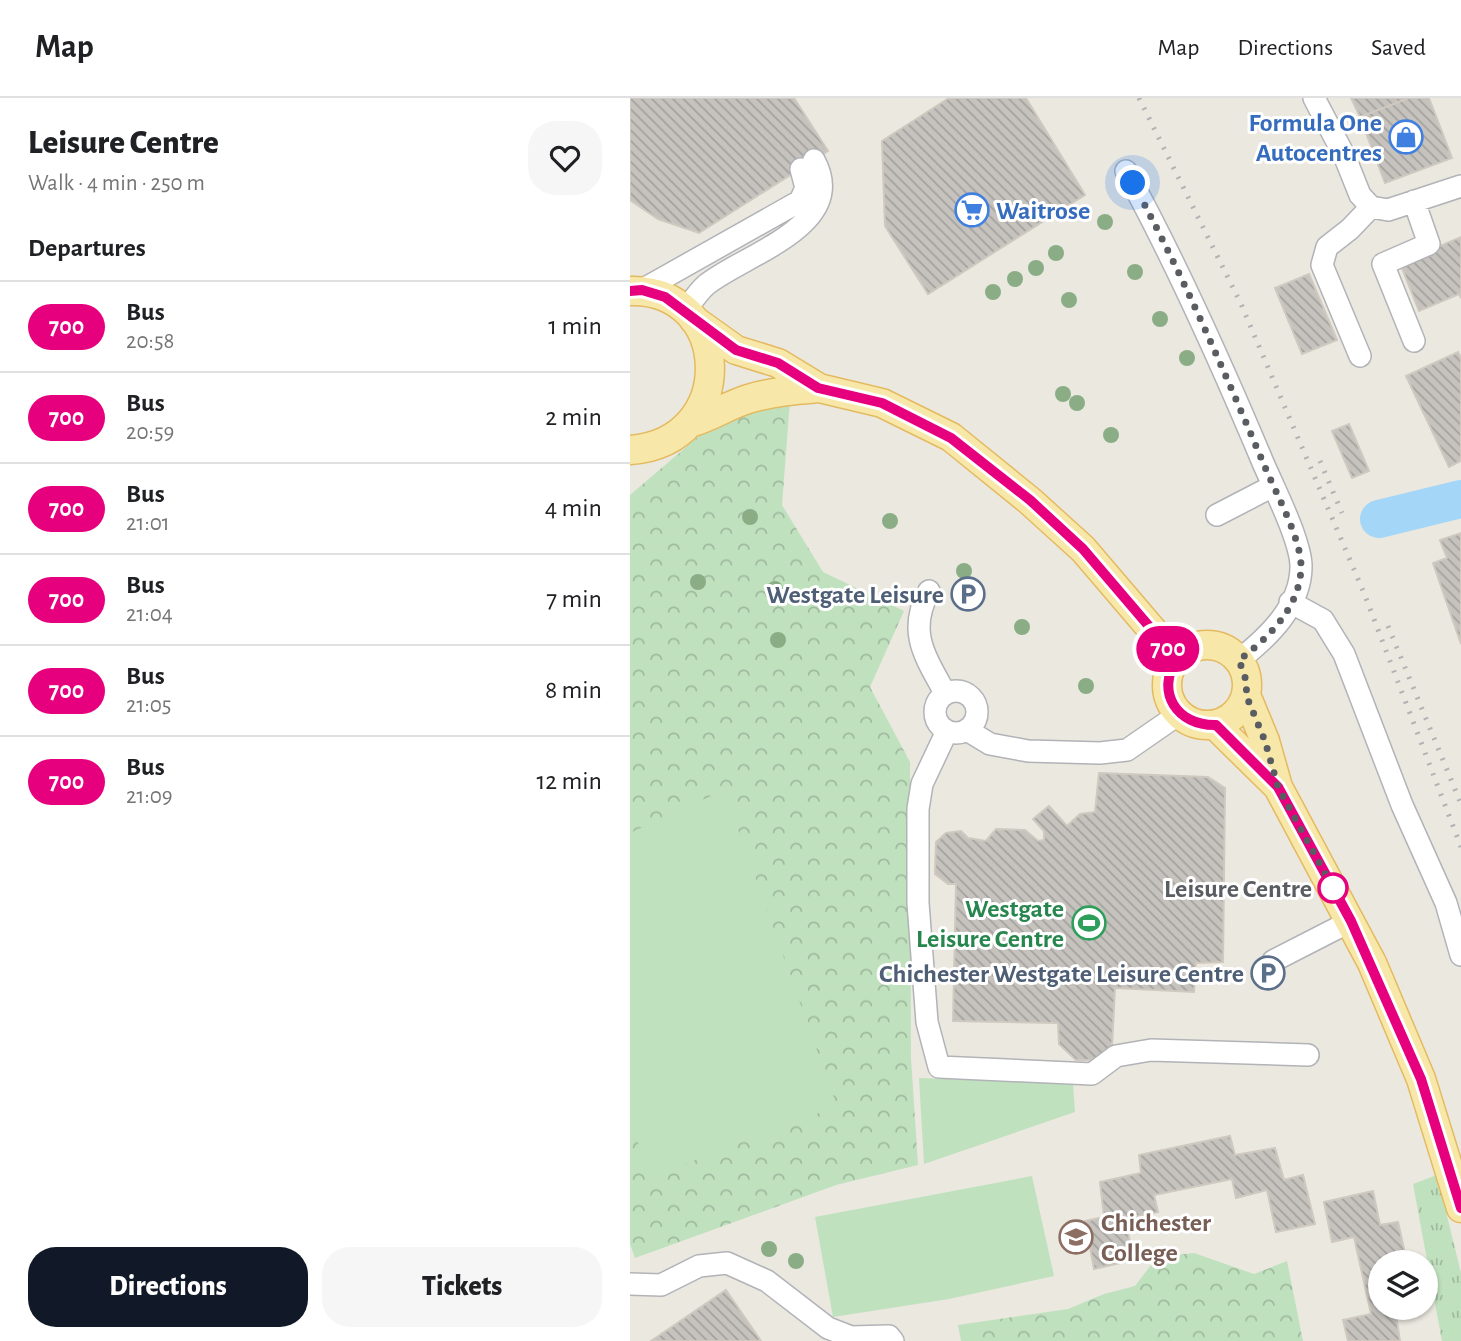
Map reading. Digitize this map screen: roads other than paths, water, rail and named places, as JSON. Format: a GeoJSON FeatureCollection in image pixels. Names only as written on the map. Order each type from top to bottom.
{"type":"FeatureCollection","features":[{"type":"Feature","properties":{"kind":"main road"},"geometry":{"type":"LineString","coordinates":[[636,290],[665,297],[736,350],[778,363],[818,388]]}},
{"type":"Feature","properties":{"kind":"main road"},"geometry":{"type":"LineString","coordinates":[[636,456],[680,434],[693,422],[706,398],[711,371],[707,344],[689,315]]}},
{"type":"Feature","properties":{"kind":"main road"},"geometry":{"type":"LineString","coordinates":[[693,422],[718,414],[745,400],[775,392],[818,388],[882,403],[951,438],[1030,500],[1083,549],[1177,659]]}},
{"type":"Feature","properties":{"kind":"main road"},"geometry":{"type":"LineString","coordinates":[[1208,645],[1220,647],[1239,660],[1247,683],[1246,695],[1235,714],[1216,725],[1202,725],[1179,714],[1168,693],[1170,669],[1177,659],[1186,651],[1208,645]]}},
{"type":"Feature","properties":{"kind":"main road"},"geometry":{"type":"LineString","coordinates":[[1246,695],[1265,741],[1278,787],[1372,963],[1421,1079],[1461,1208]]}},
{"type":"Feature","properties":{"kind":"main road"},"geometry":{"type":"LineString","coordinates":[[1216,725],[1278,787]]}},
{"type":"Feature","properties":{"kind":"lane"},"geometry":{"type":"LineString","coordinates":[[1314,98],[1340,157],[1360,195],[1371,207],[1388,210],[1461,186]]}},
{"type":"Feature","properties":{"kind":"lane"},"geometry":{"type":"LineString","coordinates":[[636,290],[800,201],[806,187],[808,164],[823,189],[815,212],[798,228],[705,286],[689,315]]}},
{"type":"Feature","properties":{"kind":"lane"},"geometry":{"type":"LineString","coordinates":[[1126,171],[1172,254],[1273,486],[1301,565],[1290,602],[1279,625],[1239,660]]}},
{"type":"Feature","properties":{"kind":"lane"},"geometry":{"type":"LineString","coordinates":[[1414,201],[1429,244],[1383,264],[1414,341]]}},
{"type":"Feature","properties":{"kind":"lane"},"geometry":{"type":"LineString","coordinates":[[1360,356],[1322,265],[1327,247],[1350,229],[1371,207]]}},
{"type":"Feature","properties":{"kind":"lane"},"geometry":{"type":"LineString","coordinates":[[1217,514],[1273,486]]}},
{"type":"Feature","properties":{"kind":"lane"},"geometry":{"type":"LineString","coordinates":[[929,591],[917,622],[924,654],[945,693]]}},
{"type":"Feature","properties":{"kind":"lane"},"geometry":{"type":"LineString","coordinates":[[1290,602],[1323,620],[1344,654],[1402,805],[1446,903],[1461,955]]}},
{"type":"Feature","properties":{"kind":"lane"},"geometry":{"type":"LineString","coordinates":[[1179,714],[1127,750],[1100,753],[1028,751],[990,744],[957,730],[935,716],[937,703],[945,693],[964,692],[974,701],[975,720],[957,730],[922,784],[918,809],[918,903],[927,1022],[939,1067],[1092,1074],[1116,1056],[1151,1050],[1308,1055]]}},
{"type":"Feature","properties":{"kind":"lane"},"geometry":{"type":"LineString","coordinates":[[1273,961],[1351,921]]}},
{"type":"Feature","properties":{"kind":"lane"},"geometry":{"type":"LineString","coordinates":[[630,1284],[661,1285],[699,1266],[727,1263],[767,1281],[828,1328],[851,1338],[889,1336],[893,1341]]}},
{"type":"Feature","properties":{"kind":"lane"},"geometry":{"type":"LineString","coordinates":[[810,1341],[828,1328]]}},
{"type":"Feature","properties":{"kind":"waterway"},"geometry":{"type":"LineString","coordinates":[[1379,519],[1461,499]]}},
{"type":"Feature","properties":{"kind":"railway"},"geometry":{"type":"LineString","coordinates":[[1139,98],[1241,304],[1364,593],[1461,847]]}},
{"type":"Feature","properties":{"kind":"railway"},"geometry":{"type":"LineString","coordinates":[[1320,461],[1342,513]]}},
{"type":"Feature","properties":{"kind":"railway"},"geometry":{"type":"LineString","coordinates":[[1388,626],[1461,804]]}},
{"type":"Feature","properties":{"kind":"place","name":"Formula One Autocentres"},"geometry":{"type":"Point","coordinates":[1406,137]}},
{"type":"Feature","properties":{"kind":"place","name":"Waitrose"},"geometry":{"type":"Point","coordinates":[972,210]}},
{"type":"Feature","properties":{"kind":"place","name":"Westgate Leisure"},"geometry":{"type":"Point","coordinates":[968,594]}},
{"type":"Feature","properties":{"kind":"place","name":"Leisure Centre"},"geometry":{"type":"Point","coordinates":[1333,888]}},
{"type":"Feature","properties":{"kind":"place","name":"Westgate Leisure Centre"},"geometry":{"type":"Point","coordinates":[1089,923]}},
{"type":"Feature","properties":{"kind":"place","name":"Chichester Westgate Leisure Centre"},"geometry":{"type":"Point","coordinates":[1268,973]}},
{"type":"Feature","properties":{"kind":"place","name":"Chichester College"},"geometry":{"type":"Point","coordinates":[1076,1237]}}]}
